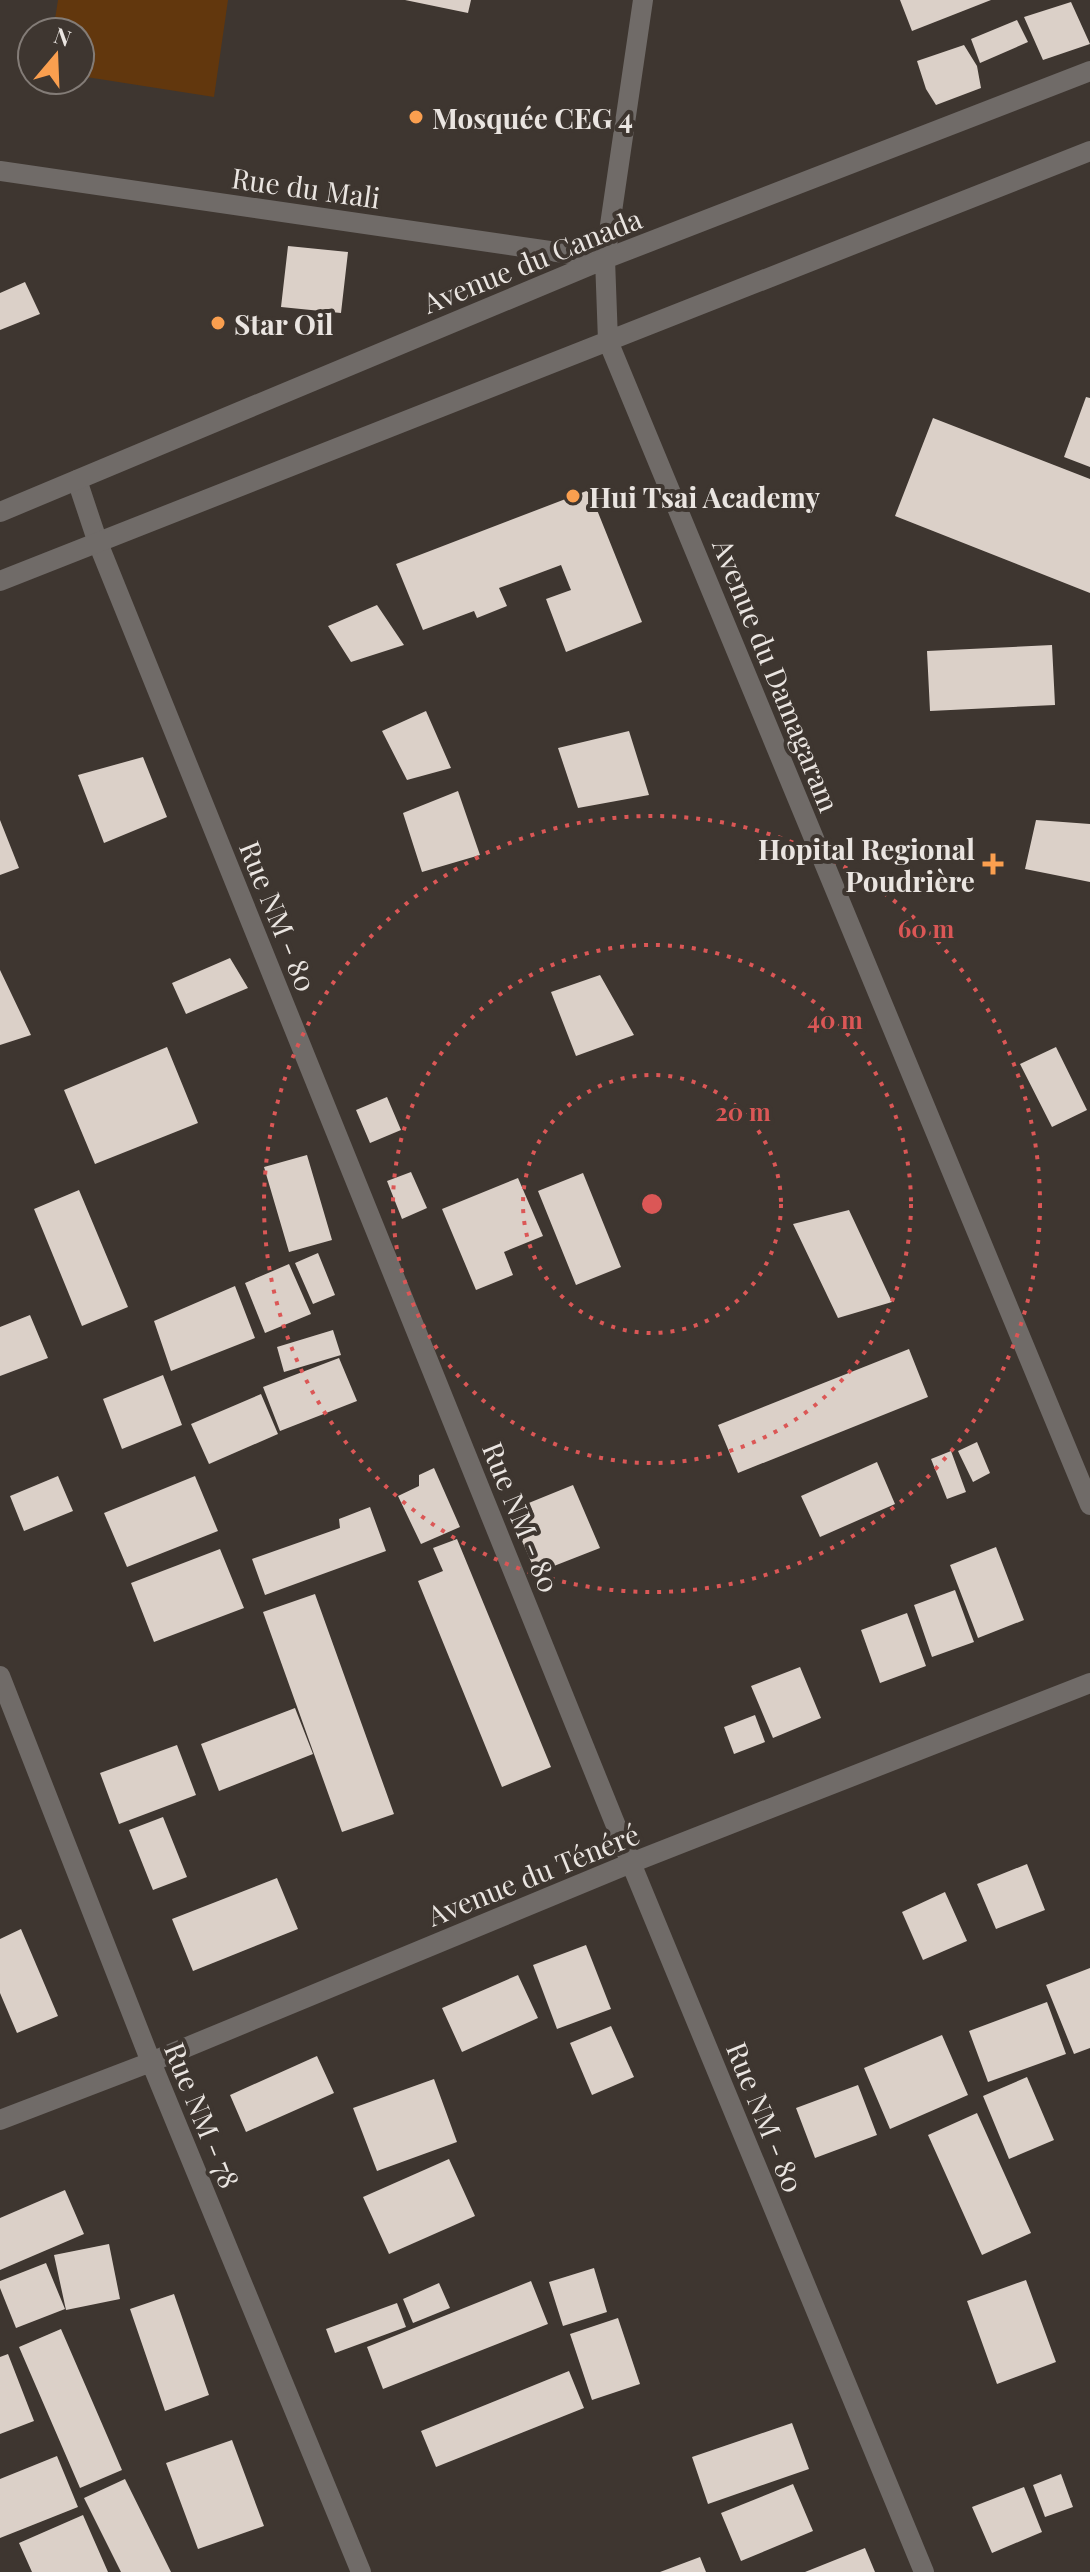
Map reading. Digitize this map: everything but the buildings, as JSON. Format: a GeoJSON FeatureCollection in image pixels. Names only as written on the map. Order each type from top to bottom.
{"type":"FeatureCollection","features":[{"type":"Feature","properties":{"kind":"street","name":"Avenue du Damagaram"},"geometry":{"type":"LineString","coordinates":[[643,0],[605,259],[608,341],[1090,1505]]}},
{"type":"Feature","properties":{"kind":"street","name":"Avenue du Canada"},"geometry":{"type":"LineString","coordinates":[[0,512],[605,259],[1090,71]]}},
{"type":"Feature","properties":{"kind":"street"},"geometry":{"type":"LineString","coordinates":[[0,581],[1090,151]]}},
{"type":"Feature","properties":{"kind":"street","name":"Rue du Mali"},"geometry":{"type":"LineString","coordinates":[[0,171],[605,259]]}},
{"type":"Feature","properties":{"kind":"street","name":"Rue NM - 80"},"geometry":{"type":"LineString","coordinates":[[77,480],[98,543],[631,1863],[924,2572]]}},
{"type":"Feature","properties":{"kind":"street","name":"Rue NM - 78"},"geometry":{"type":"LineString","coordinates":[[0,1676],[151,2062],[361,2572]]}},
{"type":"Feature","properties":{"kind":"street","name":"Avenue du Ténéré"},"geometry":{"type":"LineString","coordinates":[[0,2120],[151,2062],[631,1863],[1090,1683]]}},
{"type":"Feature","properties":{"kind":"shaded area"},"geometry":{"type":"Polygon","coordinates":[[[58,0],[228,0],[214,97],[96,79],[96,16],[56,16],[58,0]]]}},
{"type":"Feature","properties":{"kind":"place","name":"Mosquée CEG 4"},"geometry":{"type":"Point","coordinates":[416,117]}},
{"type":"Feature","properties":{"kind":"place","name":"Star Oil"},"geometry":{"type":"Point","coordinates":[218,323]}},
{"type":"Feature","properties":{"kind":"place","name":"Hui Tsai Academy"},"geometry":{"type":"Point","coordinates":[573,496]}},
{"type":"Feature","properties":{"kind":"place","name":"Hopital Regional Poudrière"},"geometry":{"type":"Point","coordinates":[993,864]}}]}
